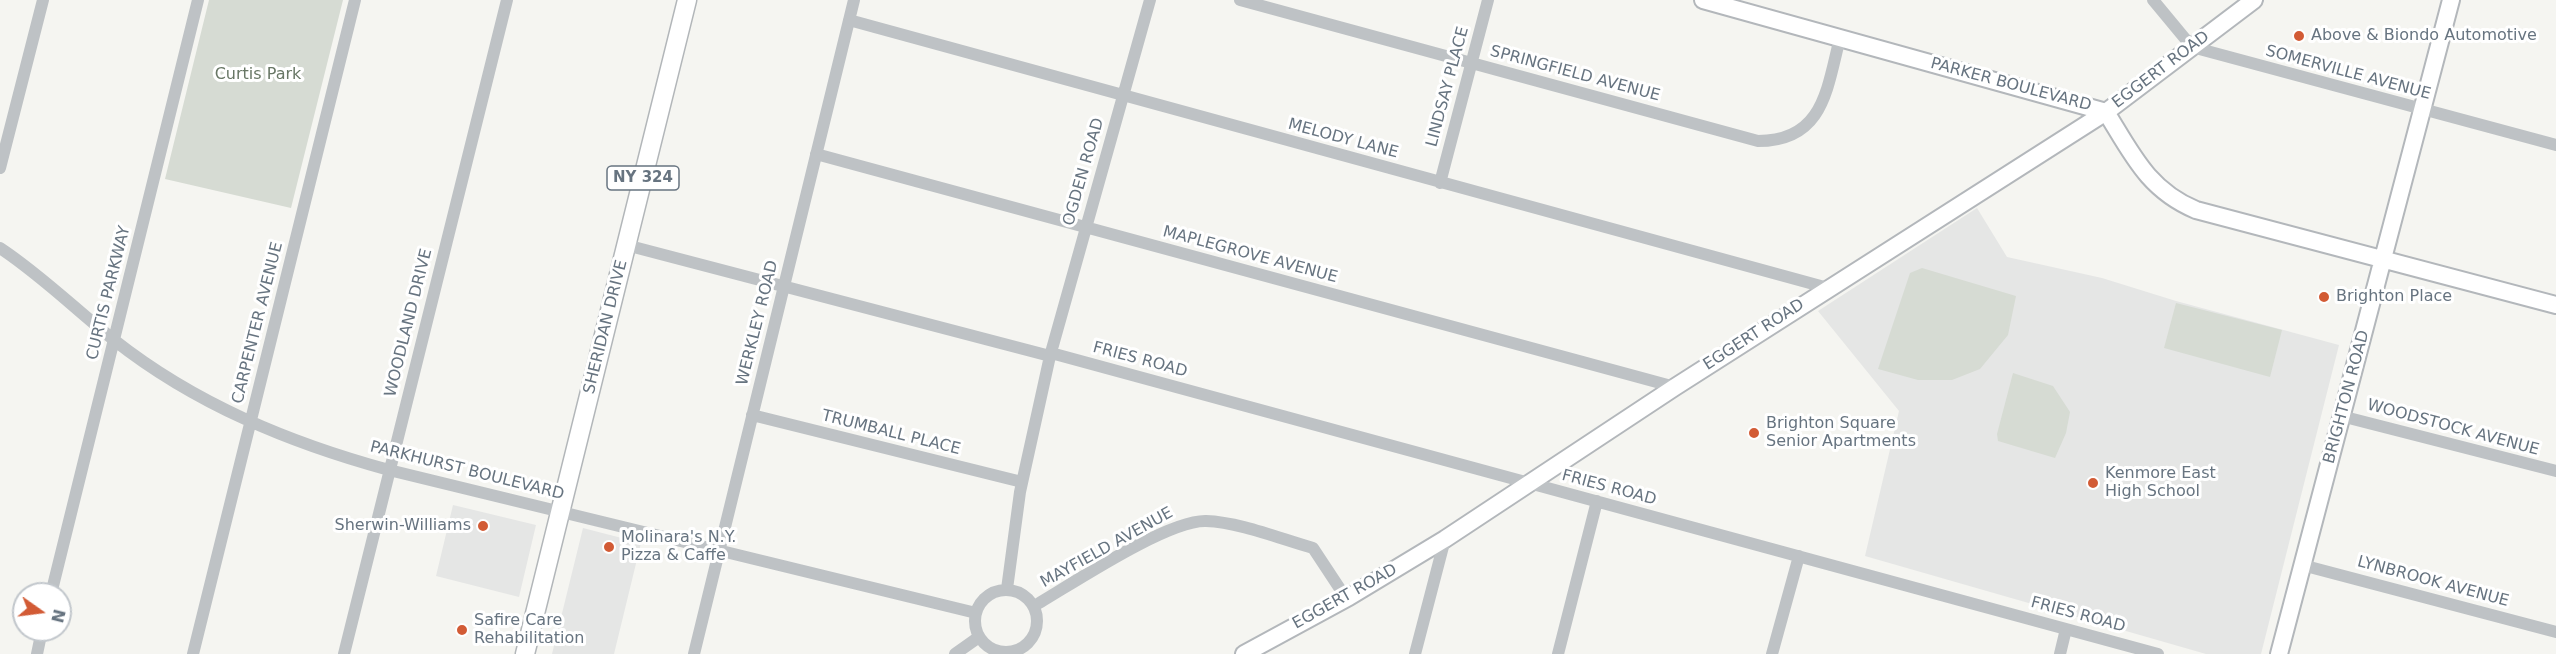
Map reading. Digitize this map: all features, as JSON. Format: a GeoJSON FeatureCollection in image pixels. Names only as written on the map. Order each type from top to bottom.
{"type":"FeatureCollection","features":[{"type":"Feature","properties":{"kind":"main road","name":"SHERIDAN DRIVE"},"geometry":{"type":"LineString","coordinates":[[525,654],[687,0]]}},
{"type":"Feature","properties":{"kind":"street"},"geometry":{"type":"LineString","coordinates":[[0,168],[43,0]]}},
{"type":"Feature","properties":{"kind":"street","name":"CURTIS PARKWAY"},"geometry":{"type":"LineString","coordinates":[[54,582],[198,0]]}},
{"type":"Feature","properties":{"kind":"street","name":"CARPENTER AVENUE"},"geometry":{"type":"LineString","coordinates":[[194,654],[355,0]]}},
{"type":"Feature","properties":{"kind":"street","name":"WOODLAND DRIVE"},"geometry":{"type":"LineString","coordinates":[[344,654],[507,0]]}},
{"type":"Feature","properties":{"kind":"street","name":"WERKLEY ROAD"},"geometry":{"type":"LineString","coordinates":[[694,654],[854,0]]}},
{"type":"Feature","properties":{"kind":"street","name":"OGDEN ROAD"},"geometry":{"type":"LineString","coordinates":[[1007,589],[1022,482],[1051,354],[1150,0]]}},
{"type":"Feature","properties":{"kind":"street","name":"SPRINGFIELD AVENUE"},"geometry":{"type":"LineString","coordinates":[[1240,0],[1758,141],[1771,141],[1798,131],[1819,111],[1840,38]]}},
{"type":"Feature","properties":{"kind":"street","name":"LINDSAY PLACE"},"geometry":{"type":"LineString","coordinates":[[1440,183],[1488,0]]}},
{"type":"Feature","properties":{"kind":"street","name":"PARKER BOULEVARD"},"geometry":{"type":"LineString","coordinates":[[1703,0],[2106,112],[2152,182],[2180,203],[2196,210],[2556,305]]}},
{"type":"Feature","properties":{"kind":"street"},"geometry":{"type":"LineString","coordinates":[[2153,0],[2192,47]]}},
{"type":"Feature","properties":{"kind":"street","name":"EGGERT ROAD"},"geometry":{"type":"LineString","coordinates":[[1244,654],[1445,540],[1675,387],[2106,112],[2254,0]]}},
{"type":"Feature","properties":{"kind":"street","name":"BRIGHTON ROAD"},"geometry":{"type":"LineString","coordinates":[[2279,654],[2451,0]]}},
{"type":"Feature","properties":{"kind":"street","name":"MELODY LANE"},"geometry":{"type":"LineString","coordinates":[[849,20],[1828,288]]}},
{"type":"Feature","properties":{"kind":"street","name":"SOMERVILLE AVENUE"},"geometry":{"type":"LineString","coordinates":[[2192,47],[2422,111],[2556,145]]}},
{"type":"Feature","properties":{"kind":"street","name":"MAPLEGROVE AVENUE"},"geometry":{"type":"LineString","coordinates":[[816,154],[1675,387]]}},
{"type":"Feature","properties":{"kind":"street","name":"FRIES ROAD"},"geometry":{"type":"LineString","coordinates":[[626,245],[1051,354],[2158,654]]}},
{"type":"Feature","properties":{"kind":"street","name":"PARKHURST BOULEVARD"},"geometry":{"type":"LineString","coordinates":[[0,248],[44,280],[114,340],[175,382],[251,422],[314,448],[389,470],[976,613]]}},
{"type":"Feature","properties":{"kind":"street","name":"TRUMBALL PLACE"},"geometry":{"type":"LineString","coordinates":[[752,415],[1022,482]]}},
{"type":"Feature","properties":{"kind":"street","name":"WOODSTOCK AVENUE"},"geometry":{"type":"LineString","coordinates":[[2342,416],[2556,471]]}},
{"type":"Feature","properties":{"kind":"street"},"geometry":{"type":"LineString","coordinates":[[1558,654],[1597,501]]}},
{"type":"Feature","properties":{"kind":"street","name":"MAYFIELD AVENUE"},"geometry":{"type":"LineString","coordinates":[[1034,606],[1167,529],[1194,521],[1221,523],[1313,548],[1346,598]]}},
{"type":"Feature","properties":{"kind":"street"},"geometry":{"type":"LineString","coordinates":[[1415,654],[1445,540]]}},
{"type":"Feature","properties":{"kind":"street"},"geometry":{"type":"LineString","coordinates":[[1772,654],[1799,556]]}},
{"type":"Feature","properties":{"kind":"street","name":"LYNBROOK AVENUE"},"geometry":{"type":"LineString","coordinates":[[2302,565],[2556,632]]}},
{"type":"Feature","properties":{"kind":"street"},"geometry":{"type":"LineString","coordinates":[[1007,589],[1023,594],[1034,606],[1037,619],[1035,633],[1024,651],[1002,652],[989,647],[976,629],[976,613],[984,599],[991,594],[1007,589]]}},
{"type":"Feature","properties":{"kind":"street"},"geometry":{"type":"LineString","coordinates":[[2060,654],[2066,630]]}},
{"type":"Feature","properties":{"kind":"street"},"geometry":{"type":"LineString","coordinates":[[956,654],[980,637]]}},
{"type":"Feature","properties":{"kind":"shaded area","name":"Kenmore East High School"},"geometry":{"type":"Polygon","coordinates":[[[1977,208],[2007,257],[2102,278],[2176,301],[2339,345],[2261,654],[2206,654],[1865,556],[1899,411],[1818,311],[1977,208]]]}},
{"type":"Feature","properties":{"kind":"shaded area"},"geometry":{"type":"Polygon","coordinates":[[[453,505],[536,525],[519,597],[436,576],[453,505]]]}},
{"type":"Feature","properties":{"kind":"shaded area"},"geometry":{"type":"Polygon","coordinates":[[[583,528],[641,543],[614,654],[552,654],[583,528]]]}},
{"type":"Feature","properties":{"kind":"green space","name":"Curtis Park"},"geometry":{"type":"Polygon","coordinates":[[[209,0],[343,0],[291,208],[165,179],[209,0]]]}},
{"type":"Feature","properties":{"kind":"green space"},"geometry":{"type":"Polygon","coordinates":[[[1922,268],[2016,296],[2008,335],[1980,369],[1952,380],[1918,380],[1878,369],[1910,273],[1922,268]]]}},
{"type":"Feature","properties":{"kind":"green space"},"geometry":{"type":"Polygon","coordinates":[[[2176,303],[2282,330],[2270,377],[2164,348],[2176,303]]]}},
{"type":"Feature","properties":{"kind":"green space"},"geometry":{"type":"Polygon","coordinates":[[[2013,373],[2053,386],[2070,412],[2066,433],[2055,458],[1998,441],[1997,434],[2013,373]]]}},
{"type":"Feature","properties":{"kind":"place","name":"Above & Biondo Automotive"},"geometry":{"type":"Point","coordinates":[2299,36]}},
{"type":"Feature","properties":{"kind":"place","name":"Brighton Place"},"geometry":{"type":"Point","coordinates":[2324,297]}},
{"type":"Feature","properties":{"kind":"place","name":"Brighton Square Senior Apartments"},"geometry":{"type":"Point","coordinates":[1754,433]}},
{"type":"Feature","properties":{"kind":"place","name":"Kenmore East High School"},"geometry":{"type":"Point","coordinates":[2093,483]}},
{"type":"Feature","properties":{"kind":"place","name":"Sherwin-Williams"},"geometry":{"type":"Point","coordinates":[483,526]}},
{"type":"Feature","properties":{"kind":"place","name":"Molinara's N.Y. Pizza & Caffe"},"geometry":{"type":"Point","coordinates":[609,547]}},
{"type":"Feature","properties":{"kind":"place","name":"Safire Care Rehabilitation"},"geometry":{"type":"Point","coordinates":[462,630]}}]}
